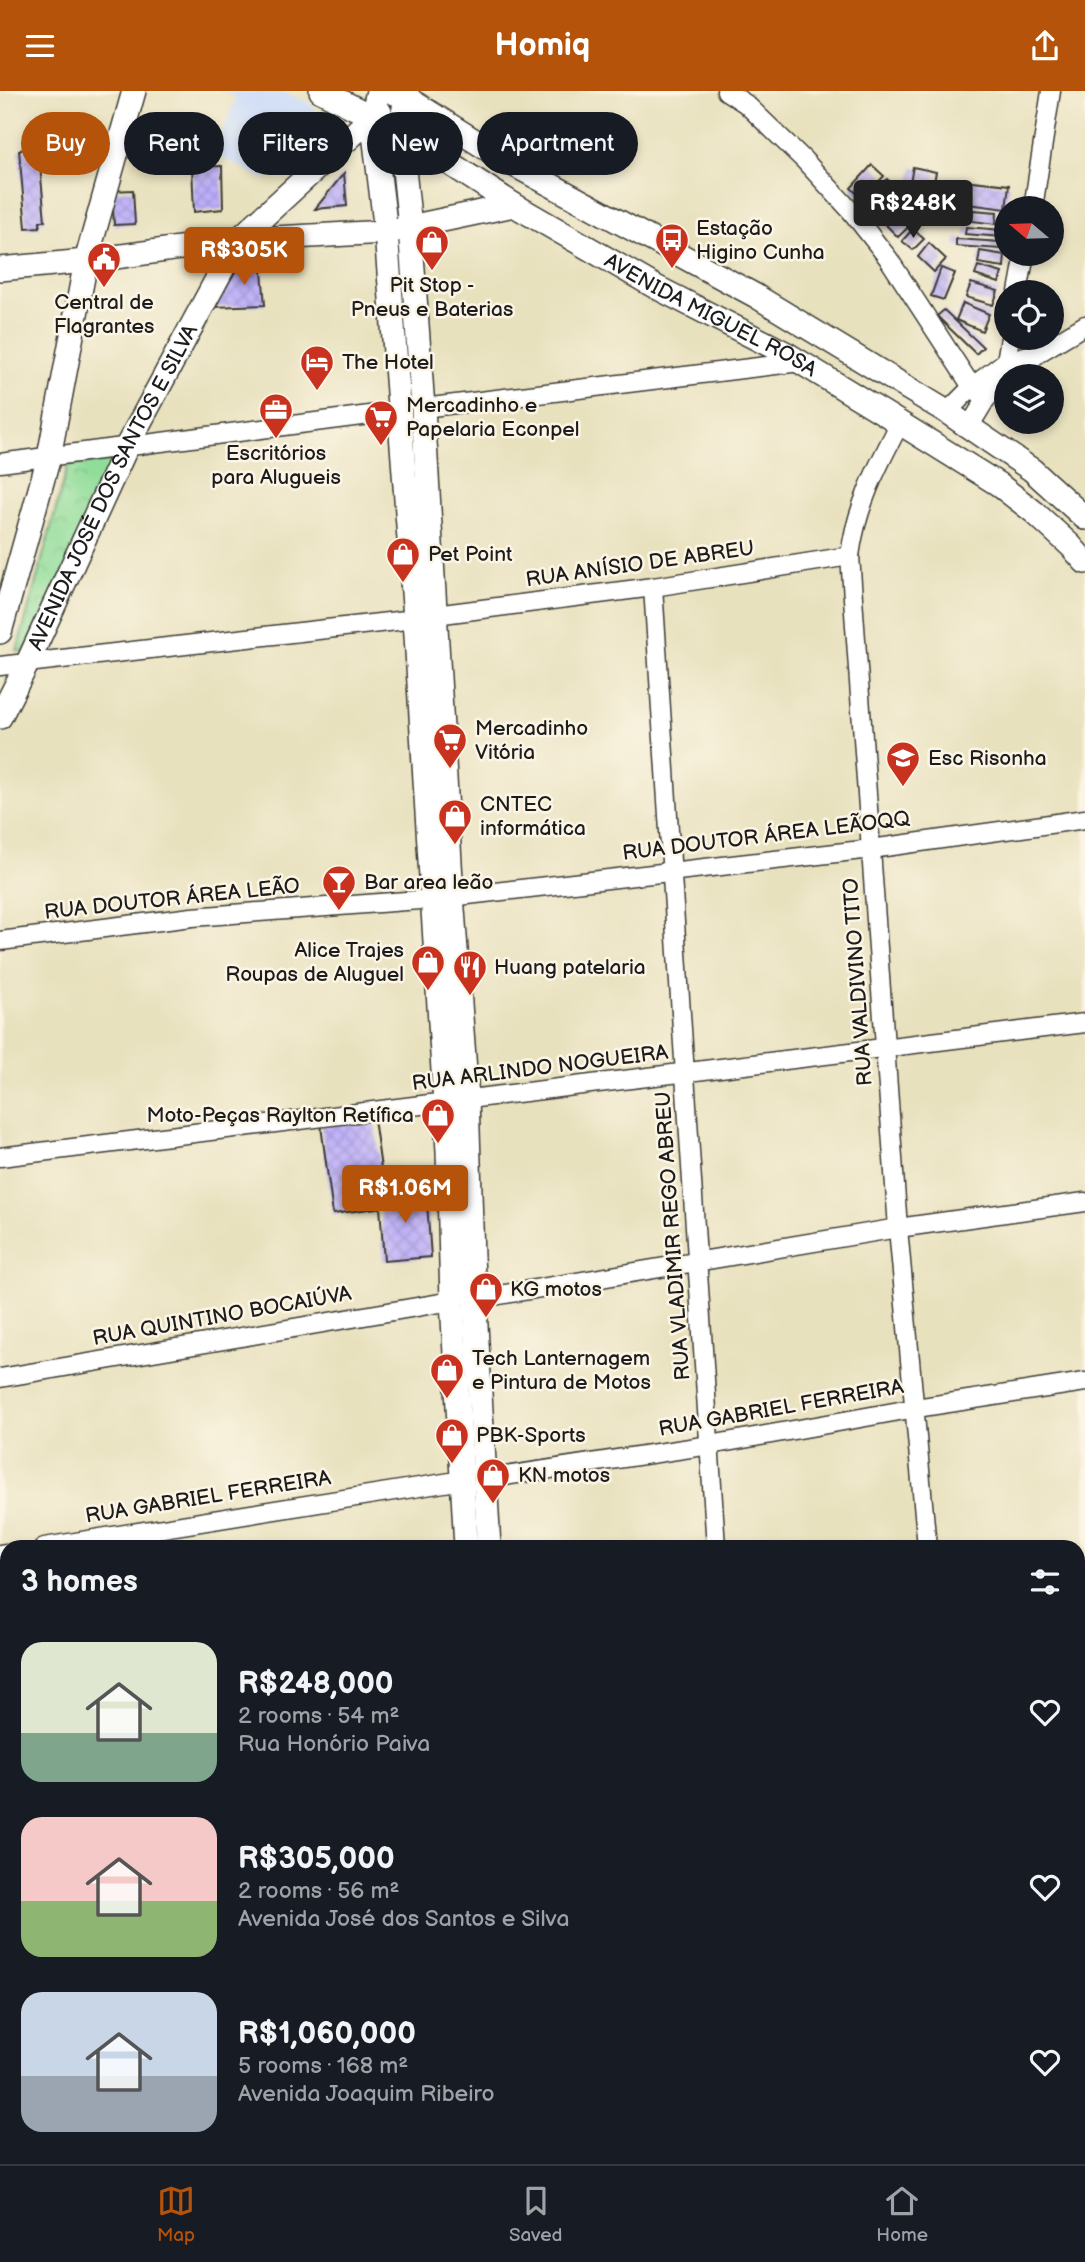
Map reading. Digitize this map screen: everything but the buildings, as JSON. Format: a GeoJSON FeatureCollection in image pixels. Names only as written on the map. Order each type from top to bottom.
{"type":"FeatureCollection","features":[{"type":"Feature","properties":{"kind":"main road"},"geometry":{"type":"LineString","coordinates":[[0,632],[49,457],[86,261],[134,91]]}},
{"type":"Feature","properties":{"kind":"main road","name":"AVENIDA MIGUEL ROSA"},"geometry":{"type":"LineString","coordinates":[[321,91],[367,114]]}},
{"type":"Feature","properties":{"kind":"main road"},"geometry":{"type":"LineString","coordinates":[[373,112],[378,91]]}},
{"type":"Feature","properties":{"kind":"main road"},"geometry":{"type":"LineString","coordinates":[[402,112],[404,92]]}},
{"type":"Feature","properties":{"kind":"main road","name":"AVENIDA MIGUEL ROSA"},"geometry":{"type":"LineString","coordinates":[[404,92],[505,160],[756,296],[947,412],[1032,470],[1085,518]]}},
{"type":"Feature","properties":{"kind":"main road","name":"AVENIDA JOSÉ DOS SANTOS E SILVA"},"geometry":{"type":"LineString","coordinates":[[378,112],[404,92]]}},
{"type":"Feature","properties":{"kind":"main road","name":"AVENIDA JOSÉ DOS SANTOS E SILVA"},"geometry":{"type":"LineString","coordinates":[[0,717],[127,446],[238,240],[367,122]]}},
{"type":"Feature","properties":{"kind":"main road","name":"AVENIDA MIGUEL ROSA"},"geometry":{"type":"LineString","coordinates":[[463,172],[514,205],[654,286],[800,362],[998,484],[1034,512],[1085,562]]}},
{"type":"Feature","properties":{"kind":"main road"},"geometry":{"type":"LineString","coordinates":[[379,175],[412,409]]}},
{"type":"Feature","properties":{"kind":"main road"},"geometry":{"type":"LineString","coordinates":[[405,175],[411,227],[412,409],[456,1101],[463,1300],[474,1479],[487,1540]]}},
{"type":"Feature","properties":{"kind":"main road"},"geometry":{"type":"LineString","coordinates":[[0,269],[86,261],[238,240],[386,232],[514,205]]}},
{"type":"Feature","properties":{"kind":"main road"},"geometry":{"type":"LineString","coordinates":[[467,1540],[474,1479]]}},
{"type":"Feature","properties":{"kind":"street"},"geometry":{"type":"LineString","coordinates":[[726,91],[746,104],[804,160],[851,211],[888,258],[972,387],[986,399]]}},
{"type":"Feature","properties":{"kind":"street"},"geometry":{"type":"LineString","coordinates":[[1035,196],[1051,91]]}},
{"type":"Feature","properties":{"kind":"street"},"geometry":{"type":"LineString","coordinates":[[1016,364],[1085,325]]}},
{"type":"Feature","properties":{"kind":"street"},"geometry":{"type":"LineString","coordinates":[[0,463],[800,362]]}},
{"type":"Feature","properties":{"kind":"street"},"geometry":{"type":"LineString","coordinates":[[947,412],[972,387],[994,375]]}},
{"type":"Feature","properties":{"kind":"street"},"geometry":{"type":"LineString","coordinates":[[969,426],[994,391]]}},
{"type":"Feature","properties":{"kind":"street","name":"RUA VALDIVINO TITO"},"geometry":{"type":"LineString","coordinates":[[900,423],[877,467],[857,517],[850,556],[898,1228],[927,1540]]}},
{"type":"Feature","properties":{"kind":"street","name":"RUA ANÍSIO DE ABREU"},"geometry":{"type":"LineString","coordinates":[[0,666],[425,617],[653,587],[850,556]]}},
{"type":"Feature","properties":{"kind":"street","name":"RUA VLADIMIR REGO ABREU"},"geometry":{"type":"LineString","coordinates":[[653,587],[716,1540]]}},
{"type":"Feature","properties":{"kind":"street","name":"RUA DOUTOR ÁREA LEÃOQQ"},"geometry":{"type":"LineString","coordinates":[[442,897],[871,849],[1085,819]]}},
{"type":"Feature","properties":{"kind":"street","name":"RUA DOUTOR ÁREA LEÃO"},"geometry":{"type":"LineString","coordinates":[[0,941],[192,917],[442,897]]}},
{"type":"Feature","properties":{"kind":"street","name":"RUA ARLINDO NOGUEIRA"},"geometry":{"type":"LineString","coordinates":[[0,1157],[1085,1023]]}},
{"type":"Feature","properties":{"kind":"street","name":"RUA QUINTINO BOCAIÚVA"},"geometry":{"type":"LineString","coordinates":[[0,1378],[898,1228],[1085,1202]]}},
{"type":"Feature","properties":{"kind":"street","name":"RUA GABRIEL FERREIRA"},"geometry":{"type":"LineString","coordinates":[[88,1540],[710,1445],[916,1408],[1085,1383]]}},
{"type":"Feature","properties":{"kind":"shaded area"},"geometry":{"type":"Polygon","coordinates":[[[223,91],[282,91],[315,106],[312,112],[238,112],[238,166],[224,159],[224,127],[236,98],[223,91]]]}},
{"type":"Feature","properties":{"kind":"green space"},"geometry":{"type":"Polygon","coordinates":[[[118,460],[25,652],[17,651],[68,465],[118,460]]]}},
{"type":"Feature","properties":{"kind":"place","name":"Estação Higino Cunha"},"geometry":{"type":"Point","coordinates":[672,270]}},
{"type":"Feature","properties":{"kind":"place","name":"Pit Stop - Pneus e Baterias"},"geometry":{"type":"Point","coordinates":[432,272]}},
{"type":"Feature","properties":{"kind":"place","name":"Central de Flagrantes"},"geometry":{"type":"Point","coordinates":[104,289]}},
{"type":"Feature","properties":{"kind":"place","name":"The Hotel"},"geometry":{"type":"Point","coordinates":[317,392]}},
{"type":"Feature","properties":{"kind":"place","name":"Escritórios para Alugueis"},"geometry":{"type":"Point","coordinates":[276,440]}},
{"type":"Feature","properties":{"kind":"place","name":"Mercadinho e Papelaria Econpel"},"geometry":{"type":"Point","coordinates":[381,447]}},
{"type":"Feature","properties":{"kind":"place","name":"Pet Point"},"geometry":{"type":"Point","coordinates":[403,584]}},
{"type":"Feature","properties":{"kind":"place","name":"Mercadinho Vitória"},"geometry":{"type":"Point","coordinates":[450,770]}},
{"type":"Feature","properties":{"kind":"place","name":"Esc Risonha"},"geometry":{"type":"Point","coordinates":[903,788]}},
{"type":"Feature","properties":{"kind":"place","name":"CNTEC informática"},"geometry":{"type":"Point","coordinates":[455,846]}},
{"type":"Feature","properties":{"kind":"place","name":"Bar area leão"},"geometry":{"type":"Point","coordinates":[339,912]}},
{"type":"Feature","properties":{"kind":"place","name":"Alice Trajes Roupas de Aluguel"},"geometry":{"type":"Point","coordinates":[428,992]}},
{"type":"Feature","properties":{"kind":"place","name":"Huang patelaria"},"geometry":{"type":"Point","coordinates":[470,997]}},
{"type":"Feature","properties":{"kind":"place","name":"Moto-Peças Raylton Retífica"},"geometry":{"type":"Point","coordinates":[438,1145]}},
{"type":"Feature","properties":{"kind":"place","name":"KG motos"},"geometry":{"type":"Point","coordinates":[486,1319]}},
{"type":"Feature","properties":{"kind":"place","name":"Tech Lanternagem e Pintura de Motos"},"geometry":{"type":"Point","coordinates":[447,1400]}},
{"type":"Feature","properties":{"kind":"place","name":"PBK-Sports"},"geometry":{"type":"Point","coordinates":[452,1465]}},
{"type":"Feature","properties":{"kind":"place","name":"KN motos"},"geometry":{"type":"Point","coordinates":[493,1505]}}]}
